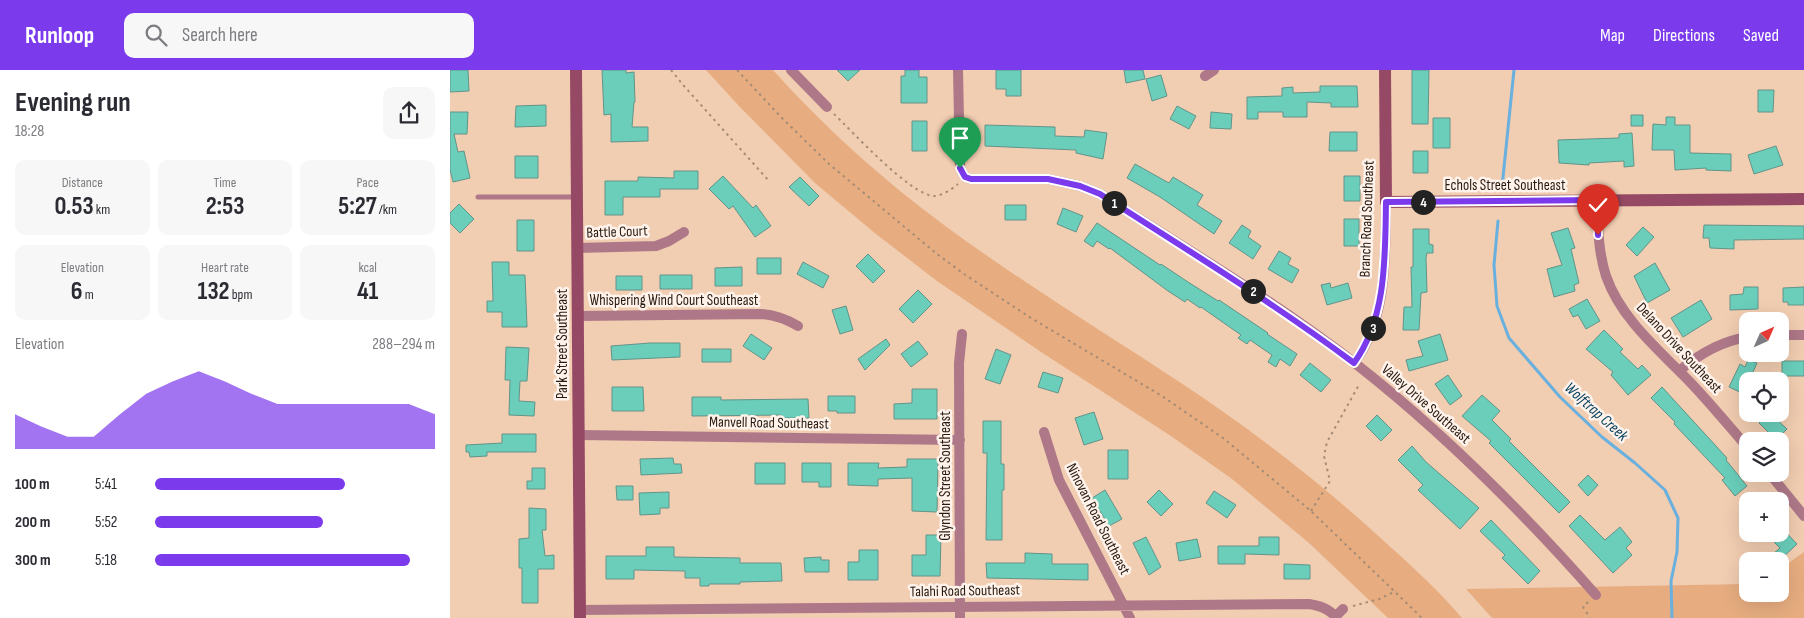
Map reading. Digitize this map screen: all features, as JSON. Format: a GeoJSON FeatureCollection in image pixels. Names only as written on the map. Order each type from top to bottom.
{"type":"FeatureCollection","features":[{"type":"Feature","properties":{"kind":"street","name":"Park Street Southeast"},"geometry":{"type":"LineString","coordinates":[[576,70],[580,614]]}},
{"type":"Feature","properties":{"kind":"street"},"geometry":{"type":"LineString","coordinates":[[791,70],[827,107]]}},
{"type":"Feature","properties":{"kind":"street"},"geometry":{"type":"LineString","coordinates":[[958,70],[960,168],[965,177]]}},
{"type":"Feature","properties":{"kind":"street"},"geometry":{"type":"LineString","coordinates":[[1205,76],[1214,70]]}},
{"type":"Feature","properties":{"kind":"street","name":"Branch Road Southeast"},"geometry":{"type":"LineString","coordinates":[[1354,363],[1368,340],[1373,327],[1385,261],[1385,70]]}},
{"type":"Feature","properties":{"kind":"street","name":"Valley Drive Southeast"},"geometry":{"type":"LineString","coordinates":[[965,177],[971,179],[1048,179],[1080,186],[1100,194],[1249,288],[1354,363],[1421,418],[1469,461],[1548,542],[1596,595]]}},
{"type":"Feature","properties":{"kind":"street","name":"Echols Street Southeast"},"geometry":{"type":"LineString","coordinates":[[1386,202],[1804,199]]}},
{"type":"Feature","properties":{"kind":"street","name":"Delano Drive Southeast"},"geometry":{"type":"LineString","coordinates":[[1597,200],[1601,256],[1606,276],[1614,294],[1634,325],[1707,400],[1739,437]]}},
{"type":"Feature","properties":{"kind":"street","name":"Battle Court"},"geometry":{"type":"LineString","coordinates":[[577,248],[656,246],[684,232]]}},
{"type":"Feature","properties":{"kind":"street","name":"Whispering Wind Court Southeast"},"geometry":{"type":"LineString","coordinates":[[578,316],[761,314],[787,319],[798,326]]}},
{"type":"Feature","properties":{"kind":"street","name":"Glyndon Street Southeast"},"geometry":{"type":"LineString","coordinates":[[960,618],[959,363],[962,334]]}},
{"type":"Feature","properties":{"kind":"street"},"geometry":{"type":"LineString","coordinates":[[1789,335],[1804,335]]}},
{"type":"Feature","properties":{"kind":"street"},"geometry":{"type":"LineString","coordinates":[[1679,371],[1702,354],[1722,344],[1739,340]]}},
{"type":"Feature","properties":{"kind":"street","name":"Ninovan Road Southeast"},"geometry":{"type":"LineString","coordinates":[[1044,432],[1059,480],[1130,618]]}},
{"type":"Feature","properties":{"kind":"street","name":"Manvell Road Southeast"},"geometry":{"type":"LineString","coordinates":[[579,435],[960,440]]}},
{"type":"Feature","properties":{"kind":"street"},"geometry":{"type":"LineString","coordinates":[[1776,482],[1804,516]]}},
{"type":"Feature","properties":{"kind":"street","name":"Talahi Road Southeast"},"geometry":{"type":"LineString","coordinates":[[580,614],[960,606],[1309,604],[1339,614]]}},
{"type":"Feature","properties":{"kind":"lane"},"geometry":{"type":"LineString","coordinates":[[478,196],[577,197]]}},
{"type":"Feature","properties":{"kind":"path"},"geometry":{"type":"LineString","coordinates":[[671,70],[690,94],[769,181]]}},
{"type":"Feature","properties":{"kind":"path"},"geometry":{"type":"LineString","coordinates":[[737,70],[829,164],[937,254],[1031,318],[1083,347],[1193,416],[1223,438],[1311,511],[1422,618]]}},
{"type":"Feature","properties":{"kind":"path"},"geometry":{"type":"LineString","coordinates":[[827,107],[882,160],[919,191],[935,196],[952,189],[965,177]]}},
{"type":"Feature","properties":{"kind":"path"},"geometry":{"type":"LineString","coordinates":[[1311,511],[1330,481],[1324,456],[1327,442],[1360,383]]}},
{"type":"Feature","properties":{"kind":"path"},"geometry":{"type":"LineString","coordinates":[[1339,614],[1396,591]]}},
{"type":"Feature","properties":{"kind":"path"},"geometry":{"type":"LineString","coordinates":[[1590,618],[1583,607],[1596,595]]}},
{"type":"Feature","properties":{"kind":"shaded area"},"geometry":{"type":"Polygon","coordinates":[[[706,70],[773,70],[833,132],[876,171],[944,225],[1003,267],[1184,385],[1263,440],[1362,521],[1426,579],[1462,618],[1388,618],[1309,543],[1232,479],[1171,436],[1044,354],[937,281],[876,234],[815,183],[706,70]]]}},
{"type":"Feature","properties":{"kind":"shaded area"},"geometry":{"type":"Polygon","coordinates":[[[1804,552],[1804,618],[1492,618],[1466,589],[1739,584],[1739,602],[1789,602],[1789,563],[1804,552]]]}},
{"type":"Feature","properties":{"kind":"building"},"geometry":{"type":"Polygon","coordinates":[[[450,70],[468,70],[469,91],[450,92],[450,70]]]}},
{"type":"Feature","properties":{"kind":"building"},"geometry":{"type":"Polygon","coordinates":[[[602,70],[634,72],[635,102],[632,127],[648,127],[648,141],[611,142],[611,114],[604,115],[602,70]]]}},
{"type":"Feature","properties":{"kind":"building"},"geometry":{"type":"Polygon","coordinates":[[[837,70],[860,70],[848,81],[837,70]]]}},
{"type":"Feature","properties":{"kind":"building"},"geometry":{"type":"Polygon","coordinates":[[[905,70],[919,70],[919,77],[927,77],[927,103],[901,103],[901,76],[905,76],[905,70]]]}},
{"type":"Feature","properties":{"kind":"building"},"geometry":{"type":"Polygon","coordinates":[[[996,70],[1021,70],[1021,96],[1006,96],[1006,89],[996,89],[996,70]]]}},
{"type":"Feature","properties":{"kind":"building"},"geometry":{"type":"Polygon","coordinates":[[[1124,70],[1143,70],[1145,79],[1126,83],[1124,70]]]}},
{"type":"Feature","properties":{"kind":"building"},"geometry":{"type":"Polygon","coordinates":[[[1412,70],[1429,70],[1428,124],[1412,124],[1412,70]]]}},
{"type":"Feature","properties":{"kind":"building"},"geometry":{"type":"Polygon","coordinates":[[[1161,75],[1167,96],[1152,101],[1146,79],[1161,75]]]}},
{"type":"Feature","properties":{"kind":"building"},"geometry":{"type":"Polygon","coordinates":[[[1320,86],[1357,86],[1358,107],[1331,107],[1331,103],[1307,102],[1307,117],[1283,117],[1283,112],[1258,112],[1258,119],[1247,119],[1247,97],[1282,96],[1282,88],[1293,87],[1293,93],[1320,92],[1320,86]]]}},
{"type":"Feature","properties":{"kind":"building"},"geometry":{"type":"Polygon","coordinates":[[[1758,90],[1774,90],[1773,112],[1758,112],[1758,90]]]}},
{"type":"Feature","properties":{"kind":"building"},"geometry":{"type":"Polygon","coordinates":[[[546,105],[546,126],[515,127],[516,106],[546,105]]]}},
{"type":"Feature","properties":{"kind":"building"},"geometry":{"type":"Polygon","coordinates":[[[1177,106],[1196,116],[1189,129],[1170,119],[1177,106]]]}},
{"type":"Feature","properties":{"kind":"building"},"geometry":{"type":"Polygon","coordinates":[[[450,112],[468,112],[467,134],[454,134],[458,152],[464,151],[470,178],[453,182],[450,170],[450,112]]]}},
{"type":"Feature","properties":{"kind":"building"},"geometry":{"type":"Polygon","coordinates":[[[1211,112],[1232,114],[1231,129],[1210,128],[1211,112]]]}},
{"type":"Feature","properties":{"kind":"building"},"geometry":{"type":"Polygon","coordinates":[[[1631,115],[1643,115],[1643,126],[1631,126],[1631,115]]]}},
{"type":"Feature","properties":{"kind":"building"},"geometry":{"type":"Polygon","coordinates":[[[1666,117],[1675,117],[1675,125],[1690,125],[1690,153],[1731,154],[1731,171],[1706,170],[1706,168],[1675,170],[1674,150],[1652,150],[1653,124],[1666,125],[1666,117]]]}},
{"type":"Feature","properties":{"kind":"building"},"geometry":{"type":"Polygon","coordinates":[[[1433,118],[1450,118],[1450,148],[1433,148],[1433,118]]]}},
{"type":"Feature","properties":{"kind":"building"},"geometry":{"type":"Polygon","coordinates":[[[912,121],[927,121],[927,151],[912,151],[912,121]]]}},
{"type":"Feature","properties":{"kind":"building"},"geometry":{"type":"Polygon","coordinates":[[[985,125],[1055,127],[1055,136],[1084,137],[1085,130],[1107,133],[1103,159],[1076,153],[1076,150],[985,146],[985,125]]]}},
{"type":"Feature","properties":{"kind":"building"},"geometry":{"type":"Polygon","coordinates":[[[1330,132],[1357,132],[1357,151],[1329,151],[1330,132]]]}},
{"type":"Feature","properties":{"kind":"building"},"geometry":{"type":"Polygon","coordinates":[[[1632,133],[1634,166],[1624,167],[1624,161],[1589,163],[1589,165],[1559,163],[1558,140],[1619,138],[1619,134],[1632,133]]]}},
{"type":"Feature","properties":{"kind":"building"},"geometry":{"type":"Polygon","coordinates":[[[1776,146],[1783,165],[1754,174],[1748,155],[1776,146]]]}},
{"type":"Feature","properties":{"kind":"building"},"geometry":{"type":"Polygon","coordinates":[[[1413,151],[1428,151],[1428,173],[1413,173],[1413,151]]]}},
{"type":"Feature","properties":{"kind":"building"},"geometry":{"type":"Polygon","coordinates":[[[515,156],[538,156],[538,178],[515,178],[515,156]]]}},
{"type":"Feature","properties":{"kind":"building"},"geometry":{"type":"Polygon","coordinates":[[[1135,164],[1169,183],[1173,177],[1203,195],[1197,205],[1222,221],[1214,234],[1160,197],[1127,178],[1135,164]]]}},
{"type":"Feature","properties":{"kind":"building"},"geometry":{"type":"Polygon","coordinates":[[[674,171],[698,171],[698,189],[660,189],[660,197],[623,197],[623,215],[605,215],[605,181],[638,181],[638,177],[674,178],[674,171]]]}},
{"type":"Feature","properties":{"kind":"building"},"geometry":{"type":"Polygon","coordinates":[[[723,176],[753,208],[756,205],[771,226],[755,237],[733,206],[729,209],[709,189],[723,176]]]}},
{"type":"Feature","properties":{"kind":"building"},"geometry":{"type":"Polygon","coordinates":[[[1344,176],[1360,176],[1360,201],[1344,201],[1344,176]]]}},
{"type":"Feature","properties":{"kind":"building"},"geometry":{"type":"Polygon","coordinates":[[[800,177],[819,196],[809,206],[789,187],[800,177]]]}},
{"type":"Feature","properties":{"kind":"building"},"geometry":{"type":"Polygon","coordinates":[[[459,204],[474,219],[460,233],[450,223],[450,213],[459,204]]]}},
{"type":"Feature","properties":{"kind":"building"},"geometry":{"type":"Polygon","coordinates":[[[1005,205],[1026,205],[1026,220],[1005,220],[1005,205]]]}},
{"type":"Feature","properties":{"kind":"building"},"geometry":{"type":"Polygon","coordinates":[[[1063,208],[1083,216],[1076,232],[1057,224],[1063,208]]]}},
{"type":"Feature","properties":{"kind":"building"},"geometry":{"type":"Polygon","coordinates":[[[1344,219],[1359,219],[1359,246],[1344,246],[1344,219]]]}},
{"type":"Feature","properties":{"kind":"building"},"geometry":{"type":"Polygon","coordinates":[[[517,220],[534,220],[534,251],[517,251],[517,220]]]}},
{"type":"Feature","properties":{"kind":"building"},"geometry":{"type":"Polygon","coordinates":[[[1097,223],[1160,265],[1219,300],[1297,354],[1290,366],[1280,359],[1276,367],[1268,362],[1272,355],[1250,340],[1247,344],[1238,338],[1241,335],[1201,307],[1187,299],[1185,302],[1168,291],[1110,248],[1097,241],[1093,247],[1084,241],[1097,223]]]}},
{"type":"Feature","properties":{"kind":"building"},"geometry":{"type":"Polygon","coordinates":[[[1242,225],[1251,231],[1248,237],[1261,246],[1253,259],[1229,243],[1242,225]]]}},
{"type":"Feature","properties":{"kind":"building"},"geometry":{"type":"Polygon","coordinates":[[[1704,225],[1804,226],[1804,239],[1734,240],[1734,249],[1710,248],[1709,238],[1703,238],[1704,225]]]}},
{"type":"Feature","properties":{"kind":"building"},"geometry":{"type":"Polygon","coordinates":[[[1643,227],[1654,237],[1637,256],[1626,245],[1643,227]]]}},
{"type":"Feature","properties":{"kind":"building"},"geometry":{"type":"Polygon","coordinates":[[[1568,228],[1575,248],[1571,249],[1579,283],[1574,285],[1575,291],[1554,297],[1547,269],[1562,265],[1551,233],[1568,228]]]}},
{"type":"Feature","properties":{"kind":"building"},"geometry":{"type":"Polygon","coordinates":[[[1413,229],[1429,229],[1429,244],[1433,245],[1433,253],[1427,253],[1426,258],[1427,292],[1421,293],[1419,330],[1403,330],[1404,307],[1412,307],[1411,267],[1413,267],[1413,229]]]}},
{"type":"Feature","properties":{"kind":"building"},"geometry":{"type":"Polygon","coordinates":[[[1279,251],[1291,258],[1288,264],[1299,270],[1292,283],[1268,269],[1279,251]]]}},
{"type":"Feature","properties":{"kind":"building"},"geometry":{"type":"Polygon","coordinates":[[[868,254],[885,271],[873,283],[856,266],[868,254]]]}},
{"type":"Feature","properties":{"kind":"building"},"geometry":{"type":"Polygon","coordinates":[[[757,258],[781,258],[781,274],[757,274],[757,258]]]}},
{"type":"Feature","properties":{"kind":"building"},"geometry":{"type":"Polygon","coordinates":[[[492,262],[509,262],[509,275],[525,275],[527,327],[502,327],[502,312],[487,312],[487,301],[493,301],[492,262]]]}},
{"type":"Feature","properties":{"kind":"building"},"geometry":{"type":"Polygon","coordinates":[[[803,262],[829,276],[823,288],[797,274],[803,262]]]}},
{"type":"Feature","properties":{"kind":"building"},"geometry":{"type":"Polygon","coordinates":[[[1655,263],[1670,290],[1647,303],[1634,276],[1655,263]]]}},
{"type":"Feature","properties":{"kind":"building"},"geometry":{"type":"Polygon","coordinates":[[[742,267],[742,286],[715,286],[715,268],[742,267]]]}},
{"type":"Feature","properties":{"kind":"building"},"geometry":{"type":"Polygon","coordinates":[[[660,275],[692,275],[692,289],[660,289],[660,275]]]}},
{"type":"Feature","properties":{"kind":"building"},"geometry":{"type":"Polygon","coordinates":[[[616,276],[642,276],[642,290],[616,290],[616,276]]]}},
{"type":"Feature","properties":{"kind":"building"},"geometry":{"type":"Polygon","coordinates":[[[1330,283],[1331,288],[1348,283],[1352,298],[1327,305],[1321,285],[1330,283]]]}},
{"type":"Feature","properties":{"kind":"building"},"geometry":{"type":"Polygon","coordinates":[[[1744,287],[1758,287],[1758,309],[1730,310],[1730,295],[1743,294],[1744,287]]]}},
{"type":"Feature","properties":{"kind":"building"},"geometry":{"type":"Polygon","coordinates":[[[1804,287],[1804,305],[1788,305],[1788,302],[1783,302],[1783,288],[1804,287]]]}},
{"type":"Feature","properties":{"kind":"building"},"geometry":{"type":"Polygon","coordinates":[[[918,290],[932,304],[913,323],[899,309],[918,290]]]}},
{"type":"Feature","properties":{"kind":"building"},"geometry":{"type":"Polygon","coordinates":[[[1587,299],[1600,321],[1586,329],[1578,315],[1573,317],[1569,309],[1587,299]]]}},
{"type":"Feature","properties":{"kind":"building"},"geometry":{"type":"Polygon","coordinates":[[[1701,300],[1712,319],[1683,337],[1671,318],[1701,300]]]}},
{"type":"Feature","properties":{"kind":"building"},"geometry":{"type":"Polygon","coordinates":[[[846,306],[853,330],[840,334],[832,310],[846,306]]]}},
{"type":"Feature","properties":{"kind":"building"},"geometry":{"type":"Polygon","coordinates":[[[1604,330],[1623,349],[1620,352],[1638,369],[1642,365],[1651,375],[1628,395],[1611,375],[1613,372],[1586,349],[1604,330]]]}},
{"type":"Feature","properties":{"kind":"building"},"geometry":{"type":"Polygon","coordinates":[[[751,334],[772,348],[764,360],[743,346],[751,334]]]}},
{"type":"Feature","properties":{"kind":"building"},"geometry":{"type":"Polygon","coordinates":[[[1440,334],[1448,360],[1409,371],[1406,360],[1423,356],[1418,341],[1440,334]]]}},
{"type":"Feature","properties":{"kind":"building"},"geometry":{"type":"Polygon","coordinates":[[[886,339],[890,345],[865,370],[858,359],[886,339]]]}},
{"type":"Feature","properties":{"kind":"building"},"geometry":{"type":"Polygon","coordinates":[[[918,341],[928,354],[911,367],[901,354],[918,341]]]}},
{"type":"Feature","properties":{"kind":"building"},"geometry":{"type":"Polygon","coordinates":[[[680,343],[680,357],[612,360],[611,346],[680,343]]]}},
{"type":"Feature","properties":{"kind":"building"},"geometry":{"type":"Polygon","coordinates":[[[506,347],[529,348],[527,381],[520,381],[519,401],[535,402],[534,416],[509,415],[510,380],[505,380],[506,347]]]}},
{"type":"Feature","properties":{"kind":"building"},"geometry":{"type":"Polygon","coordinates":[[[702,349],[731,349],[731,362],[702,362],[702,349]]]}},
{"type":"Feature","properties":{"kind":"building"},"geometry":{"type":"Polygon","coordinates":[[[996,349],[1011,355],[1000,384],[985,379],[996,349]]]}},
{"type":"Feature","properties":{"kind":"building"},"geometry":{"type":"Polygon","coordinates":[[[1804,361],[1804,376],[1789,376],[1789,372],[1782,372],[1782,362],[1804,361]]]}},
{"type":"Feature","properties":{"kind":"building"},"geometry":{"type":"Polygon","coordinates":[[[1747,362],[1757,363],[1753,372],[1739,372],[1739,392],[1729,387],[1740,364],[1745,367],[1747,362]]]}},
{"type":"Feature","properties":{"kind":"building"},"geometry":{"type":"Polygon","coordinates":[[[1310,363],[1331,380],[1321,392],[1300,375],[1310,363]]]}},
{"type":"Feature","properties":{"kind":"building"},"geometry":{"type":"Polygon","coordinates":[[[1043,372],[1063,378],[1058,393],[1038,387],[1043,372]]]}},
{"type":"Feature","properties":{"kind":"building"},"geometry":{"type":"Polygon","coordinates":[[[1448,375],[1462,396],[1450,405],[1435,384],[1448,375]]]}},
{"type":"Feature","properties":{"kind":"building"},"geometry":{"type":"Polygon","coordinates":[[[612,387],[643,387],[644,411],[612,411],[612,387]]]}},
{"type":"Feature","properties":{"kind":"building"},"geometry":{"type":"Polygon","coordinates":[[[1662,387],[1727,458],[1726,460],[1739,476],[1739,482],[1744,482],[1747,486],[1735,496],[1722,480],[1725,478],[1651,398],[1662,387]]]}},
{"type":"Feature","properties":{"kind":"building"},"geometry":{"type":"Polygon","coordinates":[[[912,389],[937,389],[937,419],[894,419],[894,404],[912,403],[912,389]]]}},
{"type":"Feature","properties":{"kind":"building"},"geometry":{"type":"Polygon","coordinates":[[[1482,395],[1500,411],[1492,420],[1511,439],[1509,441],[1570,502],[1559,513],[1489,443],[1491,441],[1462,416],[1482,395]]]}},
{"type":"Feature","properties":{"kind":"building"},"geometry":{"type":"Polygon","coordinates":[[[828,396],[855,396],[855,413],[828,411],[828,396]]]}},
{"type":"Feature","properties":{"kind":"building"},"geometry":{"type":"Polygon","coordinates":[[[692,397],[721,397],[721,400],[808,399],[809,418],[781,418],[781,415],[692,416],[692,397]]]}},
{"type":"Feature","properties":{"kind":"building"},"geometry":{"type":"Polygon","coordinates":[[[1094,412],[1103,439],[1084,445],[1075,418],[1094,412]]]}},
{"type":"Feature","properties":{"kind":"building"},"geometry":{"type":"Polygon","coordinates":[[[1377,415],[1392,430],[1381,441],[1366,426],[1377,415]]]}},
{"type":"Feature","properties":{"kind":"building"},"geometry":{"type":"Polygon","coordinates":[[[983,421],[1001,421],[1001,464],[1004,464],[1002,540],[986,540],[987,453],[983,453],[983,421]]]}},
{"type":"Feature","properties":{"kind":"building"},"geometry":{"type":"Polygon","coordinates":[[[1780,422],[1787,429],[1784,432],[1768,432],[1759,423],[1780,422]]]}},
{"type":"Feature","properties":{"kind":"building"},"geometry":{"type":"Polygon","coordinates":[[[502,434],[536,434],[536,452],[487,452],[487,456],[470,457],[469,452],[466,452],[466,445],[502,443],[502,434]]]}},
{"type":"Feature","properties":{"kind":"building"},"geometry":{"type":"Polygon","coordinates":[[[1412,446],[1426,462],[1479,508],[1460,529],[1418,490],[1423,485],[1398,460],[1412,446]]]}},
{"type":"Feature","properties":{"kind":"building"},"geometry":{"type":"Polygon","coordinates":[[[1108,450],[1128,450],[1128,479],[1108,479],[1108,450]]]}},
{"type":"Feature","properties":{"kind":"building"},"geometry":{"type":"Polygon","coordinates":[[[673,458],[674,464],[681,464],[682,473],[641,475],[640,459],[673,458]]]}},
{"type":"Feature","properties":{"kind":"building"},"geometry":{"type":"Polygon","coordinates":[[[907,459],[938,459],[937,512],[912,511],[912,478],[878,479],[878,486],[848,485],[848,463],[879,463],[878,468],[907,467],[907,459]]]}},
{"type":"Feature","properties":{"kind":"building"},"geometry":{"type":"Polygon","coordinates":[[[755,463],[785,463],[785,484],[755,484],[755,463]]]}},
{"type":"Feature","properties":{"kind":"building"},"geometry":{"type":"Polygon","coordinates":[[[802,463],[831,463],[831,487],[819,487],[819,482],[802,482],[802,463]]]}},
{"type":"Feature","properties":{"kind":"building"},"geometry":{"type":"Polygon","coordinates":[[[532,468],[545,468],[545,489],[527,489],[527,481],[532,481],[532,468]]]}},
{"type":"Feature","properties":{"kind":"building"},"geometry":{"type":"Polygon","coordinates":[[[1588,475],[1598,485],[1588,496],[1578,485],[1588,475]]]}},
{"type":"Feature","properties":{"kind":"building"},"geometry":{"type":"Polygon","coordinates":[[[616,486],[633,486],[633,500],[617,500],[616,486]]]}},
{"type":"Feature","properties":{"kind":"building"},"geometry":{"type":"Polygon","coordinates":[[[1105,490],[1122,519],[1109,526],[1092,498],[1105,490]]]}},
{"type":"Feature","properties":{"kind":"building"},"geometry":{"type":"Polygon","coordinates":[[[1159,490],[1173,504],[1161,516],[1147,502],[1159,490]]]}},
{"type":"Feature","properties":{"kind":"building"},"geometry":{"type":"Polygon","coordinates":[[[1214,491],[1236,505],[1227,518],[1206,503],[1214,491]]]}},
{"type":"Feature","properties":{"kind":"building"},"geometry":{"type":"Polygon","coordinates":[[[669,492],[669,508],[660,508],[660,514],[640,515],[639,493],[669,492]]]}},
{"type":"Feature","properties":{"kind":"building"},"geometry":{"type":"Polygon","coordinates":[[[529,508],[546,509],[546,530],[542,530],[545,556],[554,555],[554,569],[538,569],[538,603],[522,603],[522,568],[519,568],[519,539],[529,538],[529,508]]]}},
{"type":"Feature","properties":{"kind":"building"},"geometry":{"type":"Polygon","coordinates":[[[1580,515],[1605,540],[1620,527],[1632,542],[1626,548],[1632,555],[1613,573],[1569,526],[1580,515]]]}},
{"type":"Feature","properties":{"kind":"building"},"geometry":{"type":"Polygon","coordinates":[[[1491,520],[1540,571],[1528,584],[1502,558],[1505,555],[1480,531],[1491,520]]]}},
{"type":"Feature","properties":{"kind":"building"},"geometry":{"type":"Polygon","coordinates":[[[926,535],[941,535],[940,576],[912,576],[912,555],[926,555],[926,535]]]}},
{"type":"Feature","properties":{"kind":"building"},"geometry":{"type":"Polygon","coordinates":[[[1789,536],[1797,544],[1788,552],[1775,552],[1780,548],[1774,542],[1789,542],[1789,536]]]}},
{"type":"Feature","properties":{"kind":"building"},"geometry":{"type":"Polygon","coordinates":[[[1146,537],[1161,567],[1149,575],[1133,543],[1146,537]]]}},
{"type":"Feature","properties":{"kind":"building"},"geometry":{"type":"Polygon","coordinates":[[[1259,537],[1279,537],[1279,555],[1245,554],[1245,564],[1218,564],[1218,546],[1259,546],[1259,537]]]}},
{"type":"Feature","properties":{"kind":"building"},"geometry":{"type":"Polygon","coordinates":[[[1197,539],[1201,557],[1179,561],[1176,543],[1197,539]]]}},
{"type":"Feature","properties":{"kind":"building"},"geometry":{"type":"Polygon","coordinates":[[[646,547],[674,547],[674,557],[740,558],[740,563],[781,563],[782,581],[740,582],[740,584],[709,584],[709,586],[700,586],[700,578],[685,578],[685,571],[634,570],[634,579],[606,579],[606,556],[646,556],[646,547]]]}},
{"type":"Feature","properties":{"kind":"building"},"geometry":{"type":"Polygon","coordinates":[[[859,550],[878,550],[878,580],[848,580],[848,562],[859,562],[859,550]]]}},
{"type":"Feature","properties":{"kind":"building"},"geometry":{"type":"Polygon","coordinates":[[[1025,553],[1052,554],[1052,564],[1088,564],[1088,580],[987,578],[986,563],[1025,563],[1025,553]]]}},
{"type":"Feature","properties":{"kind":"building"},"geometry":{"type":"Polygon","coordinates":[[[821,557],[821,560],[829,560],[829,572],[805,572],[804,558],[821,557]]]}},
{"type":"Feature","properties":{"kind":"building"},"geometry":{"type":"Polygon","coordinates":[[[1284,564],[1310,565],[1310,579],[1284,579],[1284,564]]]}},
{"type":"Feature","properties":{"kind":"waterway","name":"Wolftrap Creek"},"geometry":{"type":"LineString","coordinates":[[1502,187],[1514,70]]}},
{"type":"Feature","properties":{"kind":"waterway","name":"Wolftrap Creek"},"geometry":{"type":"LineString","coordinates":[[1498,221],[1494,265],[1497,306],[1509,338],[1560,397],[1602,437],[1665,490],[1678,518],[1677,552],[1671,581],[1672,618]]}},
{"type":"Feature","properties":{"kind":"route"},"geometry":{"type":"LineString","coordinates":[[960,168],[965,177],[971,179],[1048,179],[1080,186],[1100,194],[1249,288],[1354,363],[1368,340],[1373,327],[1380,294],[1385,261],[1386,202],[1597,200],[1598,235]]}}]}
